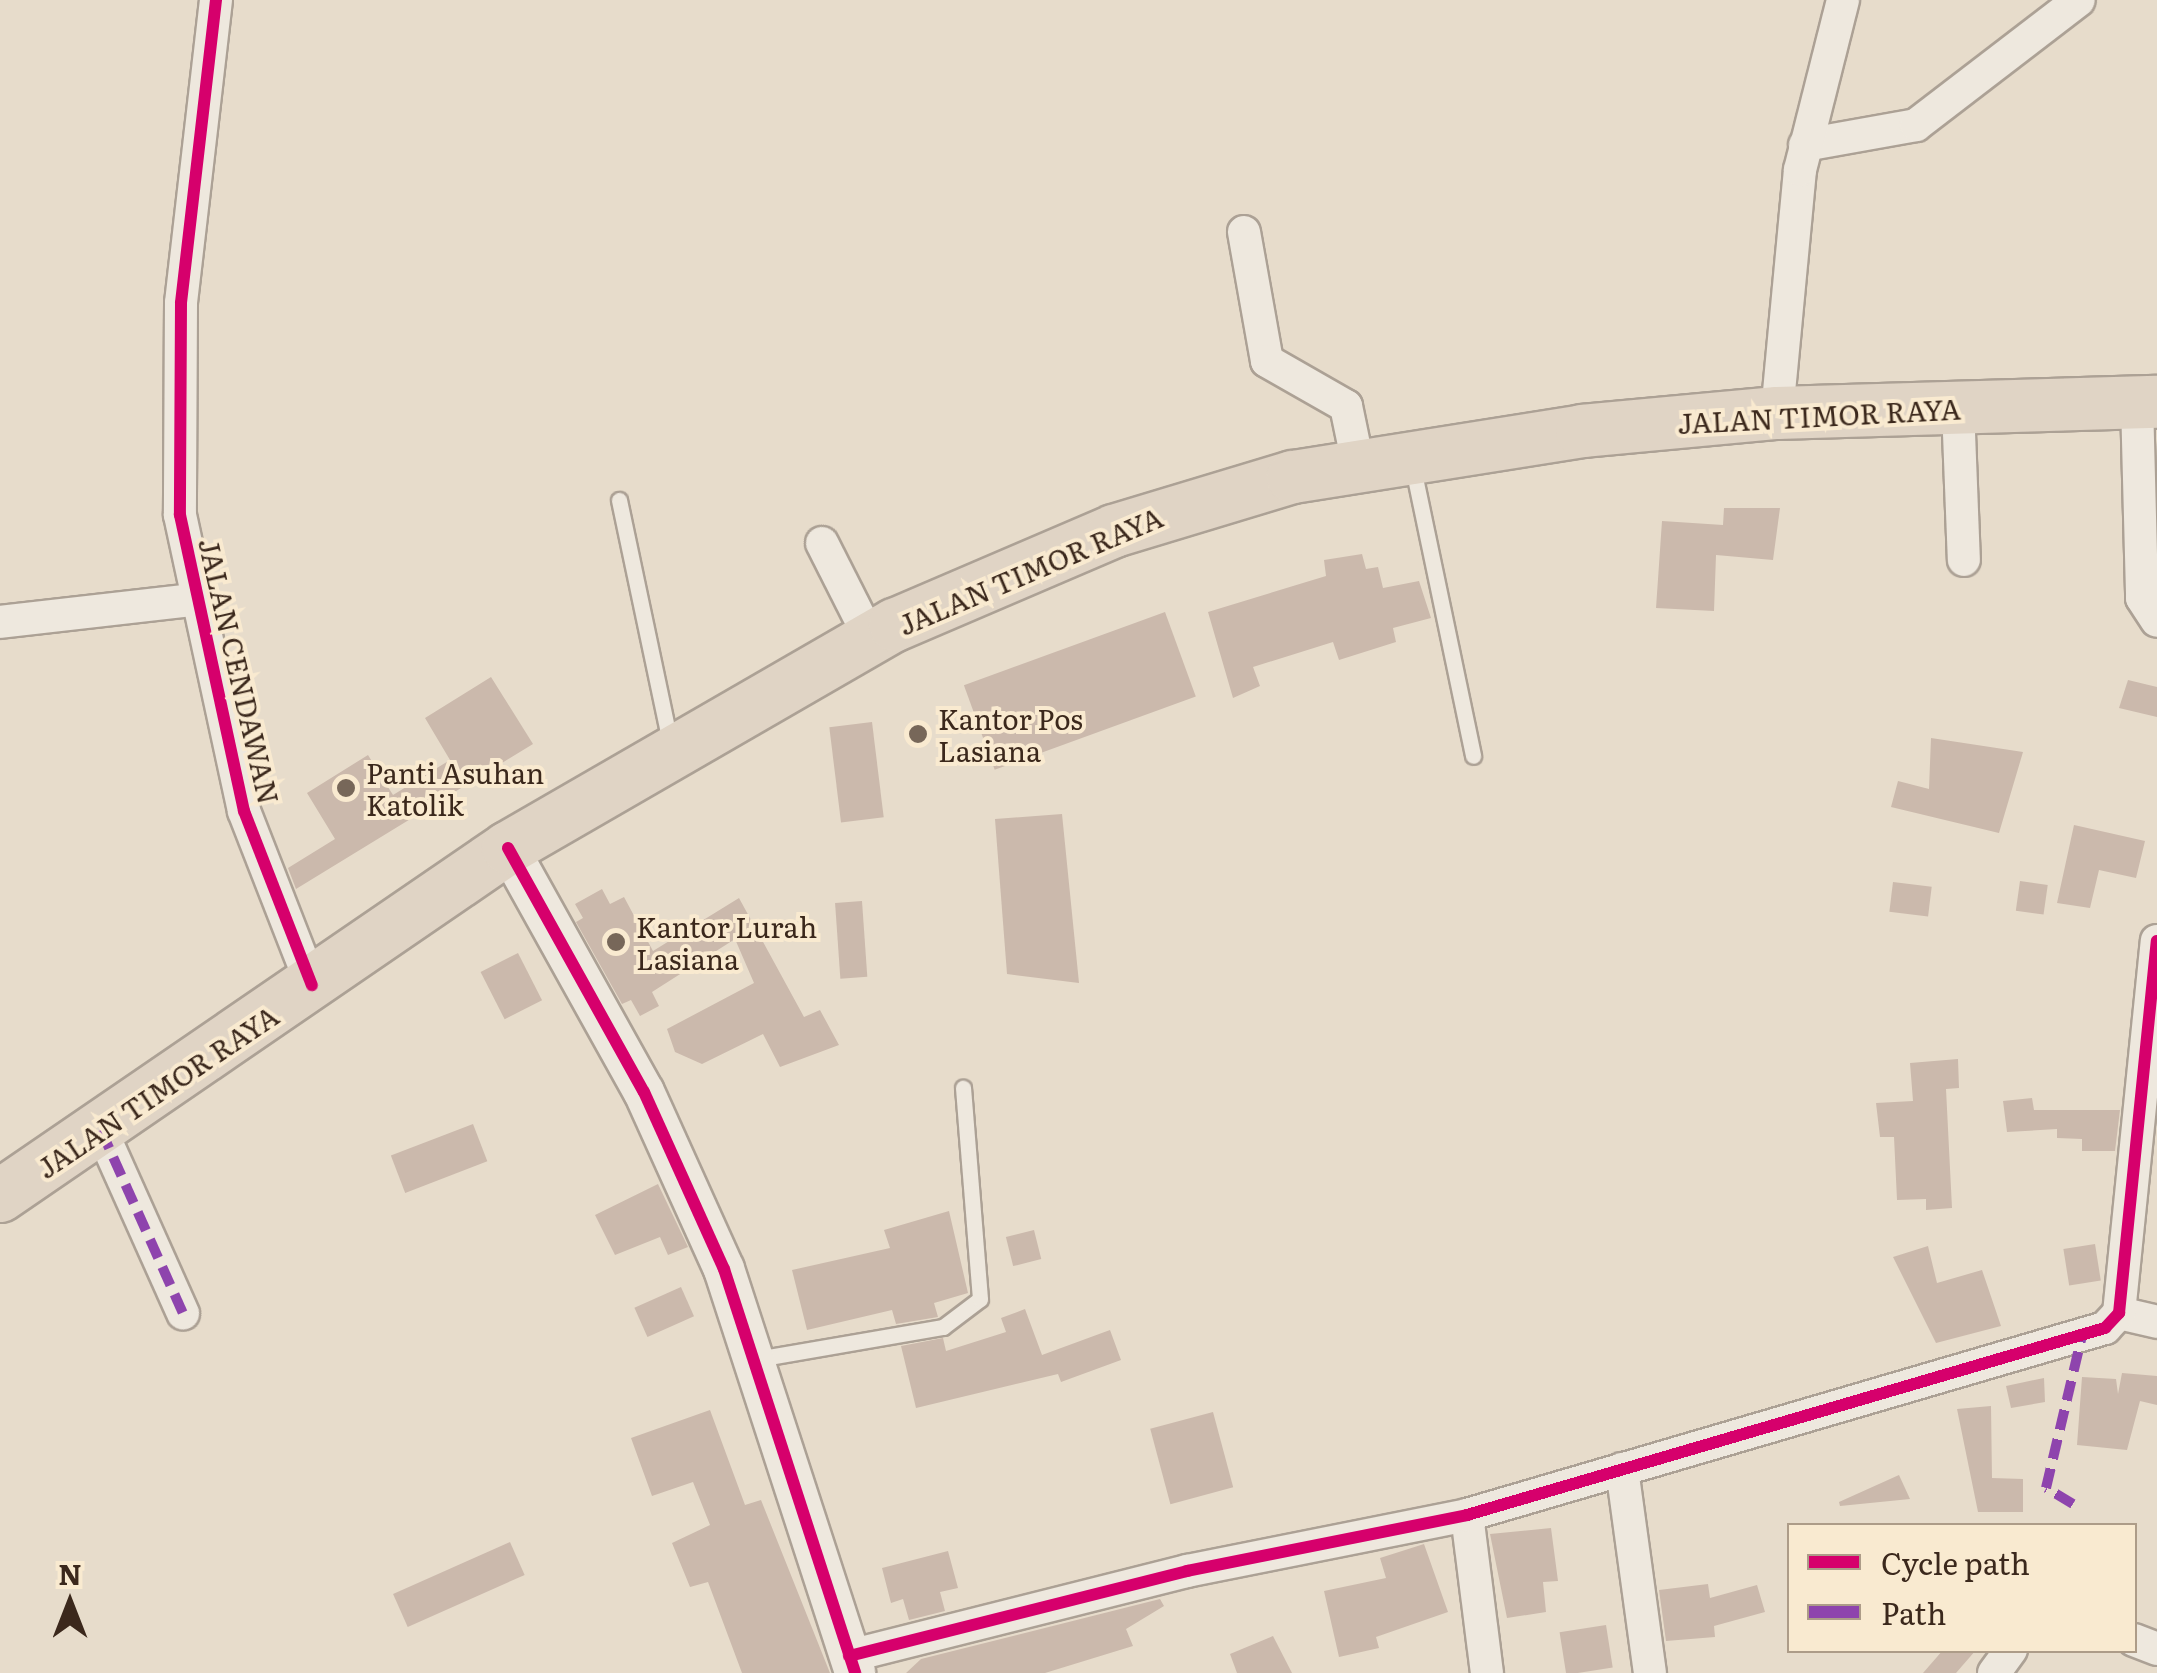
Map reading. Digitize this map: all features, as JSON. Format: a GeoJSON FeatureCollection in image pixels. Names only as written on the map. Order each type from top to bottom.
{"type":"FeatureCollection","features":[{"type":"Feature","properties":{"kind":"highway","name":"JALAN TIMOR RAYA"},"geometry":{"type":"LineString","coordinates":[[0,1196],[312,986],[508,848],[871,640],[1114,531],[1204,499],[1410,454],[1778,412],[2147,402]]}},
{"type":"Feature","properties":{"kind":"street","name":"JALAN CENDAWAN"},"geometry":{"type":"LineString","coordinates":[[216,0],[176,438],[193,600],[244,811],[312,986]]}},
{"type":"Feature","properties":{"kind":"street"},"geometry":{"type":"LineString","coordinates":[[1778,412],[1804,146],[1843,0]]}},
{"type":"Feature","properties":{"kind":"street"},"geometry":{"type":"LineString","coordinates":[[1804,146],[1916,125],[2079,0]]}},
{"type":"Feature","properties":{"kind":"street"},"geometry":{"type":"LineString","coordinates":[[1244,232],[1267,362],[1346,406],[1358,464]]}},
{"type":"Feature","properties":{"kind":"street"},"geometry":{"type":"LineString","coordinates":[[2147,402],[2142,598],[2157,620]]}},
{"type":"Feature","properties":{"kind":"street"},"geometry":{"type":"LineString","coordinates":[[1958,407],[1964,560]]}},
{"type":"Feature","properties":{"kind":"street"},"geometry":{"type":"LineString","coordinates":[[822,542],[871,640]]}},
{"type":"Feature","properties":{"kind":"street"},"geometry":{"type":"LineString","coordinates":[[0,622],[193,600]]}},
{"type":"Feature","properties":{"kind":"street"},"geometry":{"type":"LineString","coordinates":[[508,848],[644,1092],[757,1359],[852,1664],[1187,1571],[1467,1515],[1968,1373],[2105,1328],[2119,1313],[2143,1219],[2157,940]]}},
{"type":"Feature","properties":{"kind":"street"},"geometry":{"type":"LineString","coordinates":[[101,1130],[183,1314]]}},
{"type":"Feature","properties":{"kind":"street"},"geometry":{"type":"LineString","coordinates":[[2119,1313],[2157,1322]]}},
{"type":"Feature","properties":{"kind":"street"},"geometry":{"type":"LineString","coordinates":[[1622,1470],[1650,1673]]}},
{"type":"Feature","properties":{"kind":"street"},"geometry":{"type":"LineString","coordinates":[[1467,1515],[1487,1673]]}},
{"type":"Feature","properties":{"kind":"lane"},"geometry":{"type":"LineString","coordinates":[[1410,454],[1473,756]]}},
{"type":"Feature","properties":{"kind":"lane"},"geometry":{"type":"LineString","coordinates":[[619,500],[672,752]]}},
{"type":"Feature","properties":{"kind":"lane"},"geometry":{"type":"LineString","coordinates":[[757,1359],[943,1327],[980,1299],[963,1088]]}},
{"type":"Feature","properties":{"kind":"building"},"geometry":{"type":"Polygon","coordinates":[[[1724,508],[1780,508],[1773,560],[1716,555],[1714,611],[1656,608],[1662,521],[1723,525],[1724,508]]]}},
{"type":"Feature","properties":{"kind":"building"},"geometry":{"type":"Polygon","coordinates":[[[1362,554],[1366,569],[1378,567],[1383,588],[1419,581],[1431,618],[1393,628],[1396,642],[1339,660],[1333,642],[1253,667],[1260,686],[1233,698],[1208,612],[1326,576],[1324,560],[1362,554]]]}},
{"type":"Feature","properties":{"kind":"building"},"geometry":{"type":"Polygon","coordinates":[[[1165,612],[1196,697],[995,770],[964,685],[1165,612]]]}},
{"type":"Feature","properties":{"kind":"building","name":"Panti Asuhan Katolik"},"geometry":{"type":"Polygon","coordinates":[[[491,677],[533,744],[296,889],[288,868],[335,839],[307,793],[368,755],[393,795],[450,760],[425,718],[491,677]]]}},
{"type":"Feature","properties":{"kind":"building"},"geometry":{"type":"Polygon","coordinates":[[[2128,680],[2157,687],[2157,717],[2119,708],[2128,680]]]}},
{"type":"Feature","properties":{"kind":"building"},"geometry":{"type":"Polygon","coordinates":[[[872,722],[884,817],[841,823],[829,727],[872,722]]]}},
{"type":"Feature","properties":{"kind":"building"},"geometry":{"type":"Polygon","coordinates":[[[1931,738],[2023,752],[1999,833],[1891,807],[1898,781],[1929,789],[1931,738]]]}},
{"type":"Feature","properties":{"kind":"building"},"geometry":{"type":"Polygon","coordinates":[[[1062,814],[1079,983],[1007,974],[995,819],[1062,814]]]}},
{"type":"Feature","properties":{"kind":"building"},"geometry":{"type":"Polygon","coordinates":[[[2074,825],[2145,841],[2136,878],[2099,870],[2090,908],[2057,903],[2074,825]]]}},
{"type":"Feature","properties":{"kind":"building"},"geometry":{"type":"Polygon","coordinates":[[[2020,881],[2048,885],[2044,915],[2016,911],[2020,881]]]}},
{"type":"Feature","properties":{"kind":"building"},"geometry":{"type":"Polygon","coordinates":[[[1893,882],[1932,887],[1928,917],[1889,912],[1893,882]]]}},
{"type":"Feature","properties":{"kind":"building"},"geometry":{"type":"Polygon","coordinates":[[[602,889],[610,904],[624,897],[653,951],[739,898],[804,1017],[820,1010],[839,1045],[780,1067],[763,1034],[702,1064],[675,1052],[667,1029],[754,983],[735,939],[652,992],[659,1006],[640,1016],[631,1000],[622,1004],[576,922],[583,918],[575,904],[602,889]]]}},
{"type":"Feature","properties":{"kind":"building"},"geometry":{"type":"Polygon","coordinates":[[[862,901],[867,977],[840,979],[835,903],[862,901]]]}},
{"type":"Feature","properties":{"kind":"building"},"geometry":{"type":"Polygon","coordinates":[[[518,953],[542,1000],[505,1019],[481,972],[518,953]]]}},
{"type":"Feature","properties":{"kind":"building"},"geometry":{"type":"Polygon","coordinates":[[[1958,1059],[1959,1088],[1946,1089],[1952,1208],[1926,1210],[1926,1199],[1897,1200],[1894,1137],[1880,1137],[1876,1103],[1913,1101],[1910,1063],[1958,1059]]]}},
{"type":"Feature","properties":{"kind":"building"},"geometry":{"type":"Polygon","coordinates":[[[2032,1098],[2034,1110],[2120,1110],[2115,1151],[2082,1151],[2082,1139],[2057,1138],[2057,1129],[2007,1132],[2003,1101],[2032,1098]]]}},
{"type":"Feature","properties":{"kind":"building"},"geometry":{"type":"Polygon","coordinates":[[[473,1124],[487,1161],[405,1193],[391,1156],[473,1124]]]}},
{"type":"Feature","properties":{"kind":"building"},"geometry":{"type":"Polygon","coordinates":[[[658,1184],[688,1247],[668,1255],[660,1237],[615,1255],[595,1215],[658,1184]]]}},
{"type":"Feature","properties":{"kind":"building"},"geometry":{"type":"Polygon","coordinates":[[[949,1211],[968,1293],[934,1303],[938,1317],[896,1324],[892,1310],[807,1330],[792,1270],[890,1248],[884,1230],[949,1211]]]}},
{"type":"Feature","properties":{"kind":"building"},"geometry":{"type":"Polygon","coordinates":[[[1034,1230],[1041,1259],[1013,1266],[1006,1237],[1034,1230]]]}},
{"type":"Feature","properties":{"kind":"building"},"geometry":{"type":"Polygon","coordinates":[[[2095,1244],[2101,1281],[2069,1286],[2063,1249],[2095,1244]]]}},
{"type":"Feature","properties":{"kind":"building"},"geometry":{"type":"Polygon","coordinates":[[[1928,1246],[1937,1283],[1982,1270],[2001,1326],[1936,1343],[1893,1257],[1928,1246]]]}},
{"type":"Feature","properties":{"kind":"building"},"geometry":{"type":"Polygon","coordinates":[[[681,1287],[694,1316],[647,1337],[634,1308],[681,1287]]]}},
{"type":"Feature","properties":{"kind":"building"},"geometry":{"type":"Polygon","coordinates":[[[1025,1309],[1042,1355],[1110,1330],[1121,1360],[1061,1382],[1058,1374],[916,1408],[901,1346],[943,1338],[946,1351],[1006,1332],[1001,1318],[1025,1309]]]}},
{"type":"Feature","properties":{"kind":"building"},"geometry":{"type":"Polygon","coordinates":[[[2122,1373],[2157,1376],[2157,1405],[2140,1401],[2127,1450],[2077,1445],[2082,1377],[2116,1379],[2118,1394],[2122,1373]]]}},
{"type":"Feature","properties":{"kind":"building"},"geometry":{"type":"Polygon","coordinates":[[[2044,1378],[2045,1402],[2011,1408],[2006,1386],[2044,1378]]]}},
{"type":"Feature","properties":{"kind":"building"},"geometry":{"type":"Polygon","coordinates":[[[1991,1406],[1992,1478],[2023,1479],[2023,1512],[1978,1512],[1957,1409],[1991,1406]]]}},
{"type":"Feature","properties":{"kind":"building"},"geometry":{"type":"Polygon","coordinates":[[[710,1410],[745,1505],[761,1500],[830,1673],[742,1673],[708,1582],[690,1587],[672,1543],[710,1525],[693,1482],[652,1496],[631,1438],[710,1410]]]}},
{"type":"Feature","properties":{"kind":"building"},"geometry":{"type":"Polygon","coordinates":[[[1213,1412],[1233,1487],[1170,1504],[1150,1429],[1213,1412]]]}},
{"type":"Feature","properties":{"kind":"building"},"geometry":{"type":"Polygon","coordinates":[[[1899,1475],[1910,1499],[1840,1506],[1839,1502],[1899,1475]]]}},
{"type":"Feature","properties":{"kind":"building"},"geometry":{"type":"Polygon","coordinates":[[[1551,1528],[1558,1581],[1543,1582],[1546,1612],[1507,1618],[1490,1534],[1551,1528]]]}},
{"type":"Feature","properties":{"kind":"building"},"geometry":{"type":"Polygon","coordinates":[[[510,1542],[525,1575],[408,1627],[393,1594],[510,1542]]]}},
{"type":"Feature","properties":{"kind":"building"},"geometry":{"type":"Polygon","coordinates":[[[1424,1544],[1448,1612],[1376,1637],[1379,1648],[1339,1657],[1324,1591],[1386,1578],[1380,1558],[1424,1544]]]}},
{"type":"Feature","properties":{"kind":"building"},"geometry":{"type":"Polygon","coordinates":[[[948,1551],[958,1588],[940,1592],[945,1611],[909,1620],[903,1599],[891,1603],[882,1568],[948,1551]]]}},
{"type":"Feature","properties":{"kind":"building"},"geometry":{"type":"Polygon","coordinates":[[[1708,1584],[1710,1598],[1757,1585],[1765,1612],[1714,1626],[1715,1637],[1666,1641],[1659,1590],[1708,1584]]]}},
{"type":"Feature","properties":{"kind":"building"},"geometry":{"type":"Polygon","coordinates":[[[1160,1599],[1164,1606],[1126,1629],[1133,1646],[1045,1673],[906,1673],[921,1659],[1160,1599]]]}},
{"type":"Feature","properties":{"kind":"building"},"geometry":{"type":"Polygon","coordinates":[[[1606,1625],[1613,1667],[1566,1673],[1560,1632],[1606,1625]]]}},
{"type":"Feature","properties":{"kind":"building"},"geometry":{"type":"Polygon","coordinates":[[[1273,1636],[1292,1673],[1237,1673],[1230,1654],[1273,1636]]]}},
{"type":"Feature","properties":{"kind":"building"},"geometry":{"type":"Polygon","coordinates":[[[1940,1653],[1973,1653],[1956,1673],[1923,1673],[1940,1653]]]}},
{"type":"Feature","properties":{"kind":"marked path"},"geometry":{"type":"LineString","coordinates":[[101,1130],[183,1313]]}},
{"type":"Feature","properties":{"kind":"marked path"},"geometry":{"type":"LineString","coordinates":[[2073,1504],[2046,1488],[2082,1336]]}},
{"type":"Feature","properties":{"kind":"cycle path"},"geometry":{"type":"LineString","coordinates":[[216,0],[181,303],[180,515],[244,811],[312,985]]}},
{"type":"Feature","properties":{"kind":"cycle path"},"geometry":{"type":"LineString","coordinates":[[508,848],[644,1092],[724,1269],[855,1673]]}},
{"type":"Feature","properties":{"kind":"cycle path"},"geometry":{"type":"LineString","coordinates":[[849,1656],[1187,1571],[1467,1515],[2105,1328],[2119,1313],[2157,941]]}},
{"type":"Feature","properties":{"kind":"place","name":"Kantor Pos Lasiana"},"geometry":{"type":"Point","coordinates":[918,734]}},
{"type":"Feature","properties":{"kind":"place","name":"Panti Asuhan Katolik"},"geometry":{"type":"Point","coordinates":[346,788]}},
{"type":"Feature","properties":{"kind":"place","name":"Kantor Lurah Lasiana"},"geometry":{"type":"Point","coordinates":[616,942]}}]}
